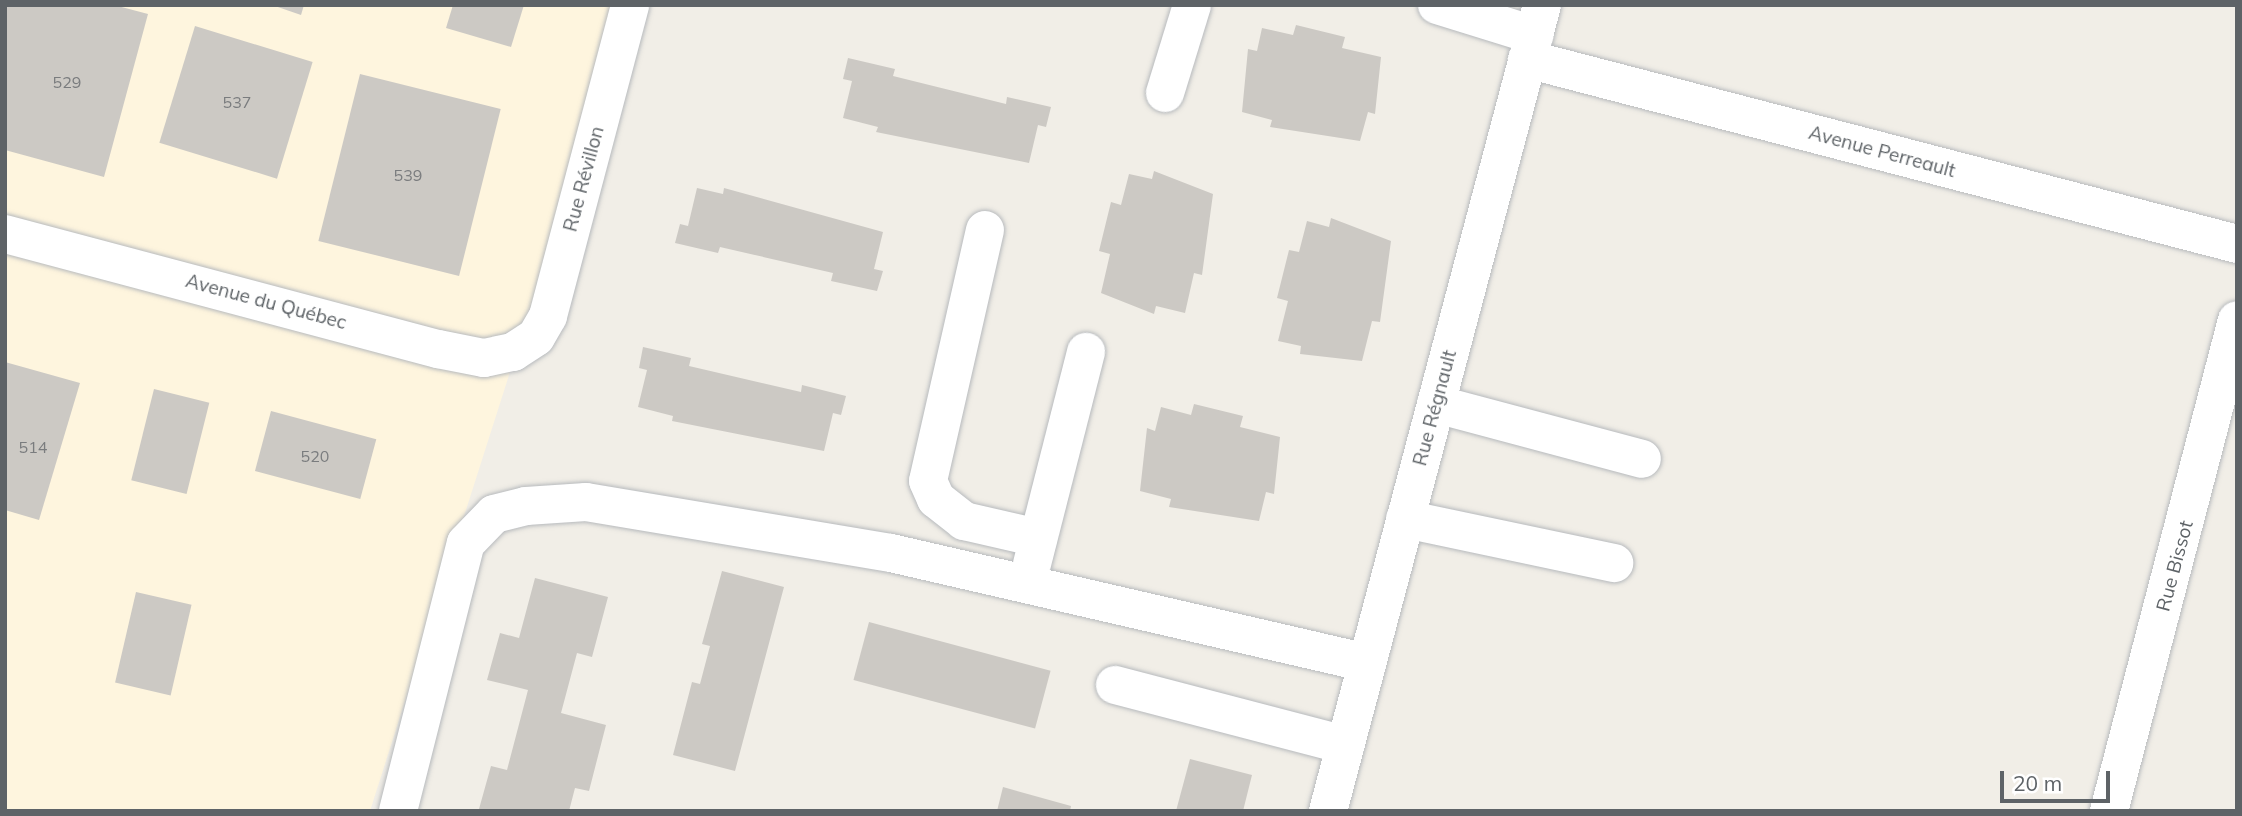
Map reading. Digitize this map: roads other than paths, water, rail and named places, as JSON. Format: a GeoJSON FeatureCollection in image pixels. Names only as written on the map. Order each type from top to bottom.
{"type":"FeatureCollection","features":[{"type":"Feature","properties":{"kind":"street","name":"Rue Révillon"},"geometry":{"type":"LineString","coordinates":[[524,345],[548,316],[630,5]]}},
{"type":"Feature","properties":{"kind":"street"},"geometry":{"type":"LineString","coordinates":[[1166,93],[1192,5]]}},
{"type":"Feature","properties":{"kind":"street","name":"Avenue Perreault"},"geometry":{"type":"LineString","coordinates":[[1437,5],[2237,244]]}},
{"type":"Feature","properties":{"kind":"street","name":"Rue Régnault"},"geometry":{"type":"LineString","coordinates":[[1328,811],[1534,33]]}},
{"type":"Feature","properties":{"kind":"street"},"geometry":{"type":"LineString","coordinates":[[985,230],[928,481],[936,499],[964,521],[1038,538]]}},
{"type":"Feature","properties":{"kind":"street","name":"Avenue du Québec"},"geometry":{"type":"LineString","coordinates":[[5,234],[438,349],[484,358],[524,345]]}},
{"type":"Feature","properties":{"kind":"street","name":"Rue Bissot"},"geometry":{"type":"LineString","coordinates":[[2109,811],[2237,320]]}},
{"type":"Feature","properties":{"kind":"street"},"geometry":{"type":"LineString","coordinates":[[1027,584],[1086,352]]}},
{"type":"Feature","properties":{"kind":"street"},"geometry":{"type":"LineString","coordinates":[[1436,404],[1642,459]]}},
{"type":"Feature","properties":{"kind":"street"},"geometry":{"type":"LineString","coordinates":[[398,811],[466,543],[494,514],[586,502],[891,553],[1367,663]]}},
{"type":"Feature","properties":{"kind":"street"},"geometry":{"type":"LineString","coordinates":[[1405,519],[1614,563]]}},
{"type":"Feature","properties":{"kind":"street"},"geometry":{"type":"LineString","coordinates":[[1115,685],[1345,745]]}}]}
